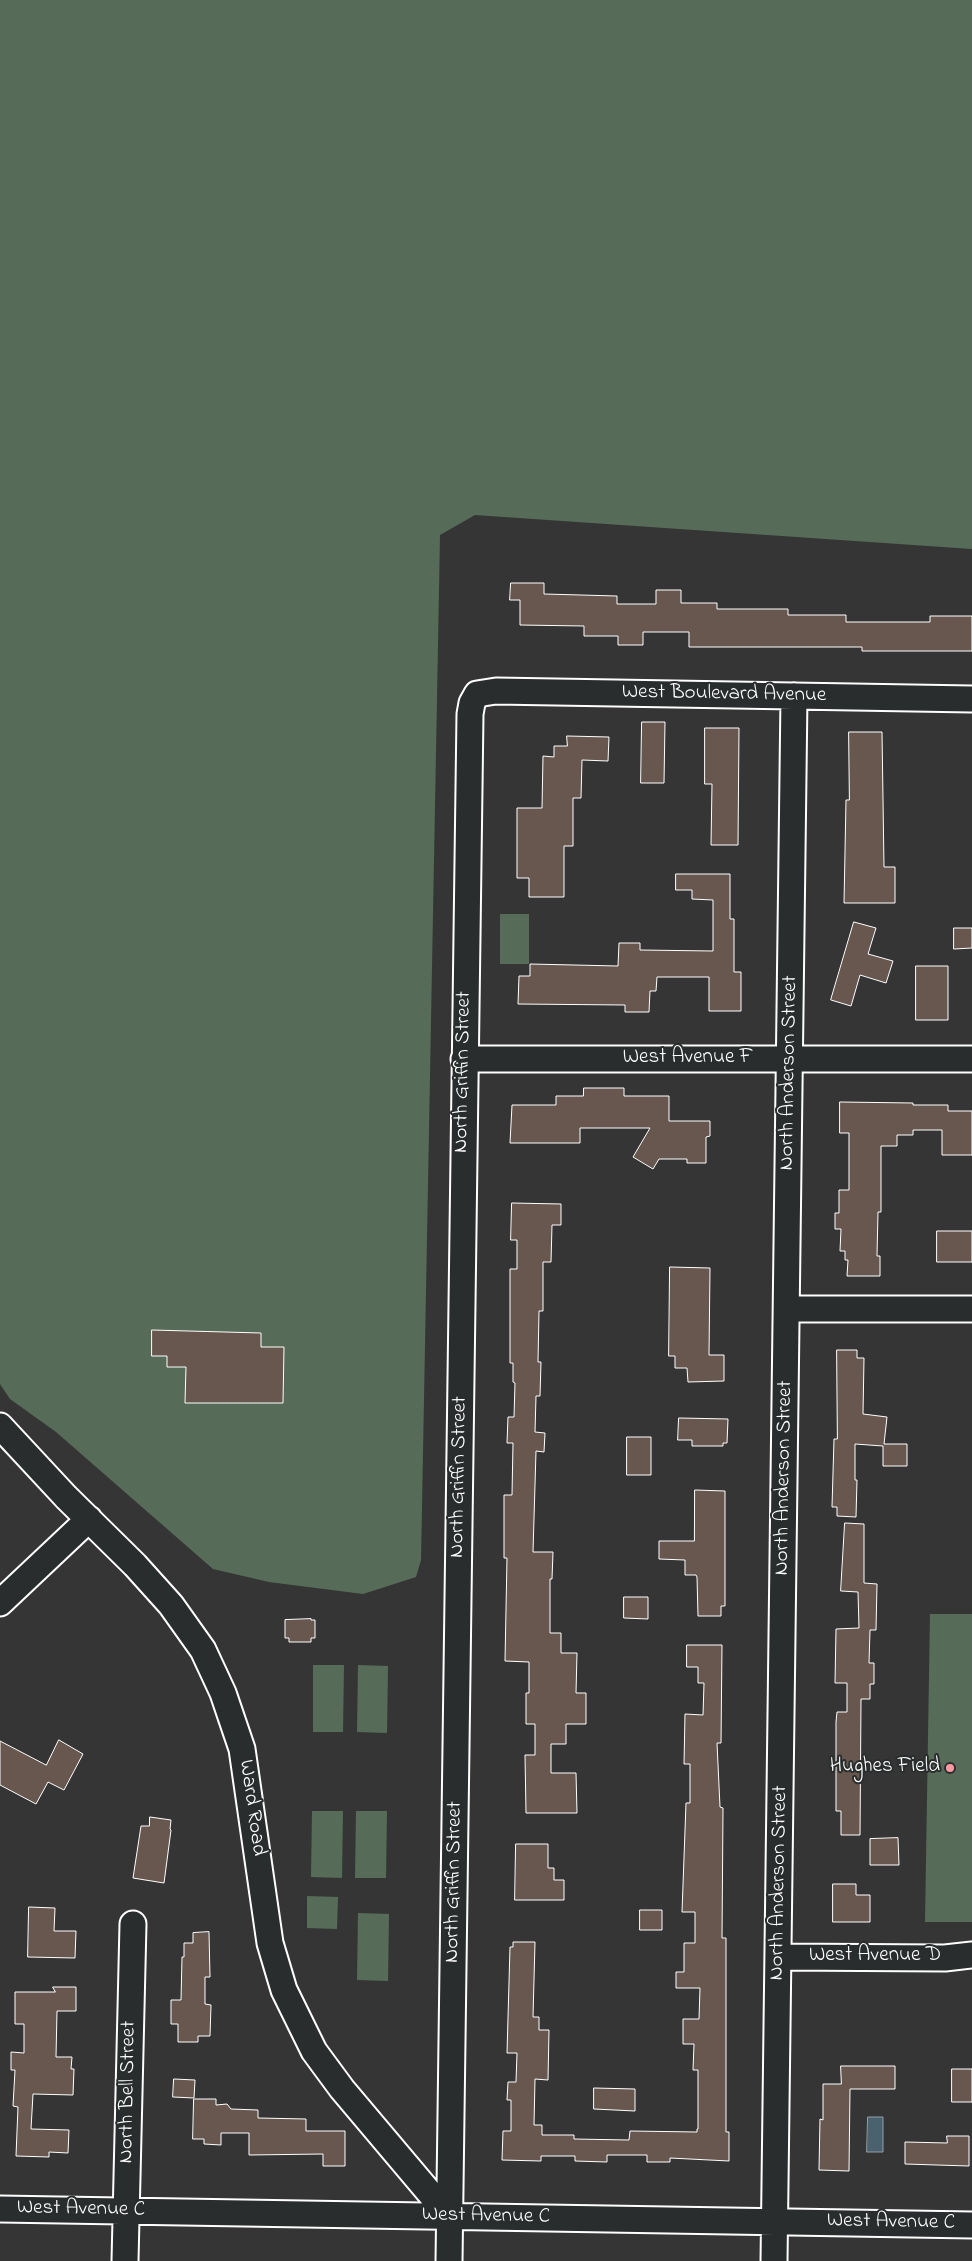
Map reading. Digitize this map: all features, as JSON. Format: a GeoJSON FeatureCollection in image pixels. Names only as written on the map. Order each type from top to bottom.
{"type":"FeatureCollection","features":[{"type":"Feature","properties":{"kind":"street","name":"West Boulevard Avenue"},"geometry":{"type":"LineString","coordinates":[[477,694],[486,691],[498,691],[972,699]]}},
{"type":"Feature","properties":{"kind":"street","name":"North Griffin Street"},"geometry":{"type":"LineString","coordinates":[[449,2261],[470,714],[472,703],[477,694]]}},
{"type":"Feature","properties":{"kind":"street","name":"North Anderson Street"},"geometry":{"type":"LineString","coordinates":[[774,2261],[794,696]]}},
{"type":"Feature","properties":{"kind":"street","name":"West Avenue F"},"geometry":{"type":"LineString","coordinates":[[464,1059],[972,1059]]}},
{"type":"Feature","properties":{"kind":"street"},"geometry":{"type":"LineString","coordinates":[[787,1309],[972,1309]]}},
{"type":"Feature","properties":{"kind":"street","name":"Ward Road"},"geometry":{"type":"LineString","coordinates":[[0,1426],[171,1605],[203,1650],[223,1694],[242,1749],[270,1943],[284,1990],[314,2051],[342,2089],[450,2217]]}},
{"type":"Feature","properties":{"kind":"street"},"geometry":{"type":"LineString","coordinates":[[0,1603],[89,1519]]}},
{"type":"Feature","properties":{"kind":"street","name":"North Bell Street"},"geometry":{"type":"LineString","coordinates":[[125,2261],[133,1924]]}},
{"type":"Feature","properties":{"kind":"street","name":"West Avenue D"},"geometry":{"type":"LineString","coordinates":[[779,1957],[945,1958],[972,1955]]}},
{"type":"Feature","properties":{"kind":"street","name":"West Avenue C"},"geometry":{"type":"LineString","coordinates":[[0,2209],[972,2225]]}},
{"type":"Feature","properties":{"kind":"green space"},"geometry":{"type":"Polygon","coordinates":[[[0,0],[972,0],[972,549],[475,515],[440,535],[421,1560],[416,1577],[363,1594],[269,1582],[213,1569],[56,1432],[10,1399],[0,1384],[0,0]]]}},
{"type":"Feature","properties":{"kind":"green space"},"geometry":{"type":"Polygon","coordinates":[[[500,914],[529,914],[529,964],[500,964],[500,914]]]}},
{"type":"Feature","properties":{"kind":"green space","name":"Hughes Field"},"geometry":{"type":"Polygon","coordinates":[[[930,1614],[972,1614],[972,1922],[925,1922],[930,1614]]]}},
{"type":"Feature","properties":{"kind":"green space"},"geometry":{"type":"Polygon","coordinates":[[[313,1665],[344,1665],[343,1732],[313,1732],[313,1665]]]}},
{"type":"Feature","properties":{"kind":"green space"},"geometry":{"type":"Polygon","coordinates":[[[358,1665],[388,1666],[387,1733],[357,1732],[358,1665]]]}},
{"type":"Feature","properties":{"kind":"green space"},"geometry":{"type":"Polygon","coordinates":[[[312,1811],[343,1811],[342,1878],[311,1877],[312,1811]]]}},
{"type":"Feature","properties":{"kind":"green space"},"geometry":{"type":"Polygon","coordinates":[[[356,1811],[387,1811],[386,1878],[355,1878],[356,1811]]]}},
{"type":"Feature","properties":{"kind":"green space"},"geometry":{"type":"Polygon","coordinates":[[[307,1896],[338,1897],[337,1929],[307,1928],[307,1896]]]}},
{"type":"Feature","properties":{"kind":"green space"},"geometry":{"type":"Polygon","coordinates":[[[358,1913],[389,1914],[388,1981],[357,1980],[358,1913]]]}},
{"type":"Feature","properties":{"kind":"water"},"geometry":{"type":"Polygon","coordinates":[[[868,2117],[883,2117],[883,2152],[867,2152],[868,2117]]]}},
{"type":"Feature","properties":{"kind":"building"},"geometry":{"type":"Polygon","coordinates":[[[511,583],[544,583],[544,594],[617,596],[617,604],[656,604],[656,590],[681,590],[681,603],[717,603],[717,609],[788,609],[788,615],[846,615],[846,622],[930,622],[930,616],[972,616],[972,651],[862,651],[862,647],[689,647],[689,632],[643,632],[643,645],[618,645],[618,636],[584,636],[584,626],[520,625],[520,600],[510,600],[511,583]]]}},
{"type":"Feature","properties":{"kind":"building"},"geometry":{"type":"Polygon","coordinates":[[[642,722],[665,722],[664,783],[641,783],[642,722]]]}},
{"type":"Feature","properties":{"kind":"building"},"geometry":{"type":"Polygon","coordinates":[[[705,728],[739,728],[738,845],[711,845],[712,784],[705,784],[705,728]]]}},
{"type":"Feature","properties":{"kind":"building"},"geometry":{"type":"Polygon","coordinates":[[[849,732],[882,732],[884,867],[895,867],[895,903],[844,903],[846,800],[849,800],[849,732]]]}},
{"type":"Feature","properties":{"kind":"building"},"geometry":{"type":"Polygon","coordinates":[[[567,736],[609,737],[608,761],[582,760],[581,798],[573,798],[573,846],[564,846],[564,897],[529,897],[529,878],[517,878],[517,808],[542,808],[543,756],[554,757],[554,746],[567,746],[567,736]]]}},
{"type":"Feature","properties":{"kind":"building"},"geometry":{"type":"Polygon","coordinates":[[[676,874],[730,874],[730,919],[734,919],[734,972],[741,972],[741,1011],[709,1011],[709,977],[657,977],[656,991],[650,991],[649,1012],[625,1012],[625,1005],[518,1004],[519,976],[530,976],[530,964],[618,966],[619,943],[640,943],[640,950],[713,951],[713,900],[692,899],[692,890],[676,890],[676,874]]]}},
{"type":"Feature","properties":{"kind":"building"},"geometry":{"type":"Polygon","coordinates":[[[854,922],[876,928],[868,954],[893,961],[886,983],[860,975],[851,1006],[831,1000],[854,922]]]}},
{"type":"Feature","properties":{"kind":"building"},"geometry":{"type":"Polygon","coordinates":[[[954,928],[972,928],[972,948],[954,949],[954,928]]]}},
{"type":"Feature","properties":{"kind":"building"},"geometry":{"type":"Polygon","coordinates":[[[916,966],[948,966],[948,1020],[916,1020],[916,966]]]}},
{"type":"Feature","properties":{"kind":"building"},"geometry":{"type":"Polygon","coordinates":[[[584,1088],[624,1088],[624,1096],[669,1096],[669,1121],[710,1121],[710,1136],[706,1137],[706,1163],[687,1163],[687,1159],[659,1159],[653,1169],[633,1157],[650,1128],[580,1128],[580,1143],[510,1143],[512,1105],[556,1105],[556,1096],[583,1096],[584,1088]]]}},
{"type":"Feature","properties":{"kind":"building"},"geometry":{"type":"Polygon","coordinates":[[[840,1102],[948,1105],[948,1111],[972,1111],[972,1155],[942,1155],[942,1130],[913,1130],[913,1135],[897,1135],[897,1146],[881,1146],[881,1212],[878,1212],[877,1256],[880,1256],[880,1276],[847,1276],[848,1260],[845,1260],[845,1251],[840,1251],[841,1229],[835,1229],[835,1213],[839,1213],[839,1190],[849,1190],[849,1133],[840,1133],[840,1102]]]}},
{"type":"Feature","properties":{"kind":"building"},"geometry":{"type":"Polygon","coordinates":[[[512,1203],[561,1204],[561,1225],[552,1225],[551,1262],[543,1262],[543,1311],[539,1311],[538,1362],[541,1362],[540,1396],[536,1396],[535,1432],[545,1433],[544,1452],[536,1451],[533,1552],[553,1552],[552,1579],[550,1579],[550,1633],[561,1633],[561,1653],[577,1653],[576,1693],[586,1693],[586,1724],[566,1724],[566,1744],[551,1744],[551,1773],[576,1773],[577,1813],[526,1813],[525,1755],[535,1755],[535,1724],[526,1724],[529,1662],[505,1661],[507,1558],[504,1558],[504,1495],[512,1495],[513,1443],[507,1443],[508,1417],[514,1417],[515,1383],[513,1382],[513,1363],[510,1363],[510,1269],[517,1269],[517,1240],[511,1240],[512,1203]]]}},
{"type":"Feature","properties":{"kind":"building"},"geometry":{"type":"Polygon","coordinates":[[[937,1231],[972,1231],[972,1262],[937,1262],[937,1231]]]}},
{"type":"Feature","properties":{"kind":"building"},"geometry":{"type":"Polygon","coordinates":[[[670,1267],[710,1268],[709,1355],[724,1355],[724,1381],[688,1382],[687,1368],[675,1368],[675,1356],[669,1356],[670,1267]]]}},
{"type":"Feature","properties":{"kind":"building"},"geometry":{"type":"Polygon","coordinates":[[[152,1330],[261,1333],[261,1347],[284,1347],[283,1403],[185,1403],[186,1367],[167,1367],[167,1356],[152,1356],[152,1330]]]}},
{"type":"Feature","properties":{"kind":"building"},"geometry":{"type":"Polygon","coordinates":[[[837,1350],[857,1350],[857,1358],[864,1358],[863,1414],[887,1417],[884,1444],[907,1444],[907,1466],[883,1466],[883,1446],[855,1444],[855,1480],[857,1480],[856,1517],[837,1516],[837,1507],[832,1507],[834,1439],[837,1439],[837,1350]]]}},
{"type":"Feature","properties":{"kind":"building"},"geometry":{"type":"Polygon","coordinates":[[[679,1418],[728,1419],[727,1443],[723,1443],[723,1446],[692,1446],[692,1440],[678,1440],[679,1418]]]}},
{"type":"Feature","properties":{"kind":"building"},"geometry":{"type":"Polygon","coordinates":[[[627,1437],[651,1437],[651,1475],[627,1475],[627,1437]]]}},
{"type":"Feature","properties":{"kind":"building"},"geometry":{"type":"Polygon","coordinates":[[[695,1490],[725,1491],[725,1606],[721,1606],[721,1616],[698,1616],[697,1577],[696,1575],[685,1575],[685,1560],[659,1559],[659,1541],[694,1541],[695,1490]]]}},
{"type":"Feature","properties":{"kind":"building"},"geometry":{"type":"Polygon","coordinates":[[[845,1523],[864,1524],[864,1583],[877,1584],[876,1630],[870,1630],[869,1663],[874,1663],[874,1684],[870,1684],[870,1699],[861,1699],[860,1835],[841,1835],[841,1811],[836,1811],[836,1722],[837,1712],[847,1712],[847,1683],[835,1683],[836,1629],[859,1628],[858,1592],[841,1591],[845,1523]]]}},
{"type":"Feature","properties":{"kind":"building"},"geometry":{"type":"Polygon","coordinates":[[[624,1597],[648,1597],[648,1619],[624,1618],[624,1597]]]}},
{"type":"Feature","properties":{"kind":"building"},"geometry":{"type":"Polygon","coordinates":[[[285,1620],[315,1620],[315,1638],[311,1638],[311,1642],[289,1642],[289,1638],[285,1638],[285,1620]]]}},
{"type":"Feature","properties":{"kind":"building"},"geometry":{"type":"Polygon","coordinates":[[[687,1645],[722,1645],[721,1743],[717,1743],[720,1807],[723,1808],[722,1938],[726,1938],[726,2132],[729,2132],[729,2161],[670,2158],[670,2162],[647,2162],[647,2155],[607,2155],[607,2162],[575,2161],[575,2156],[541,2156],[541,2161],[502,2160],[503,2131],[511,2131],[511,2100],[507,2100],[508,2082],[516,2082],[517,2053],[507,2053],[510,1947],[513,1947],[513,1942],[535,1942],[533,2017],[539,2017],[539,2030],[549,2030],[548,2080],[535,2079],[534,2125],[542,2125],[542,2135],[574,2135],[574,2139],[629,2140],[630,2131],[697,2132],[698,2070],[693,2070],[694,2044],[683,2044],[683,2019],[699,2019],[700,1988],[676,1988],[676,1972],[684,1972],[684,1943],[695,1943],[695,1912],[682,1912],[686,1803],[690,1803],[690,1764],[684,1764],[685,1714],[703,1715],[704,1683],[698,1683],[698,1667],[687,1667],[687,1645]]]}},
{"type":"Feature","properties":{"kind":"building"},"geometry":{"type":"Polygon","coordinates":[[[59,1740],[83,1754],[64,1790],[48,1782],[36,1804],[0,1785],[0,1741],[46,1765],[59,1740]]]}},
{"type":"Feature","properties":{"kind":"building"},"geometry":{"type":"Polygon","coordinates":[[[150,1817],[171,1820],[164,1883],[133,1878],[141,1826],[149,1826],[150,1817]]]}},
{"type":"Feature","properties":{"kind":"building"},"geometry":{"type":"Polygon","coordinates":[[[898,1838],[899,1865],[870,1865],[870,1839],[898,1838]]]}},
{"type":"Feature","properties":{"kind":"building"},"geometry":{"type":"Polygon","coordinates":[[[516,1844],[548,1844],[548,1868],[554,1868],[554,1880],[564,1880],[564,1900],[515,1900],[516,1844]]]}},
{"type":"Feature","properties":{"kind":"building"},"geometry":{"type":"Polygon","coordinates":[[[833,1884],[856,1884],[856,1895],[870,1895],[870,1922],[833,1922],[833,1884]]]}},
{"type":"Feature","properties":{"kind":"building"},"geometry":{"type":"Polygon","coordinates":[[[29,1907],[55,1908],[54,1931],[76,1931],[75,1958],[28,1957],[29,1907]]]}},
{"type":"Feature","properties":{"kind":"building"},"geometry":{"type":"Polygon","coordinates":[[[640,1910],[662,1910],[662,1930],[640,1930],[640,1910]]]}},
{"type":"Feature","properties":{"kind":"building"},"geometry":{"type":"Polygon","coordinates":[[[209,1932],[210,1977],[205,1977],[205,2004],[211,2005],[210,2036],[198,2036],[198,2042],[178,2042],[178,2024],[171,2024],[171,2000],[181,2000],[184,1943],[193,1943],[193,1933],[209,1932]]]}},
{"type":"Feature","properties":{"kind":"building"},"geometry":{"type":"Polygon","coordinates":[[[53,1987],[76,1987],[76,2011],[57,2011],[56,2057],[72,2057],[71,2069],[74,2069],[73,2095],[33,2094],[31,2129],[69,2130],[68,2153],[49,2152],[49,2157],[16,2156],[18,2107],[13,2106],[15,2070],[11,2070],[11,2052],[24,2053],[24,2024],[15,2024],[15,1992],[55,1992],[53,1987]]]}},
{"type":"Feature","properties":{"kind":"building"},"geometry":{"type":"Polygon","coordinates":[[[841,2066],[895,2066],[895,2089],[850,2089],[849,2171],[819,2170],[820,2119],[823,2120],[823,2084],[841,2084],[841,2066]]]}},
{"type":"Feature","properties":{"kind":"building"},"geometry":{"type":"Polygon","coordinates":[[[952,2069],[972,2069],[972,2102],[952,2102],[952,2069]]]}},
{"type":"Feature","properties":{"kind":"building"},"geometry":{"type":"Polygon","coordinates":[[[174,2079],[195,2080],[194,2098],[173,2097],[174,2079]]]}},
{"type":"Feature","properties":{"kind":"building"},"geometry":{"type":"Polygon","coordinates":[[[594,2088],[635,2089],[635,2111],[594,2109],[594,2088]]]}},
{"type":"Feature","properties":{"kind":"building"},"geometry":{"type":"Polygon","coordinates":[[[194,2099],[216,2099],[216,2105],[227,2104],[231,2109],[258,2110],[258,2118],[306,2119],[306,2131],[345,2131],[345,2166],[323,2166],[323,2154],[249,2155],[249,2133],[221,2133],[221,2145],[204,2144],[204,2139],[193,2139],[194,2099]]]}},
{"type":"Feature","properties":{"kind":"building"},"geometry":{"type":"Polygon","coordinates":[[[947,2136],[969,2136],[969,2166],[905,2164],[905,2142],[947,2143],[947,2136]]]}},
{"type":"Feature","properties":{"kind":"place","name":"Hughes Field"},"geometry":{"type":"Point","coordinates":[950,1768]}}]}
